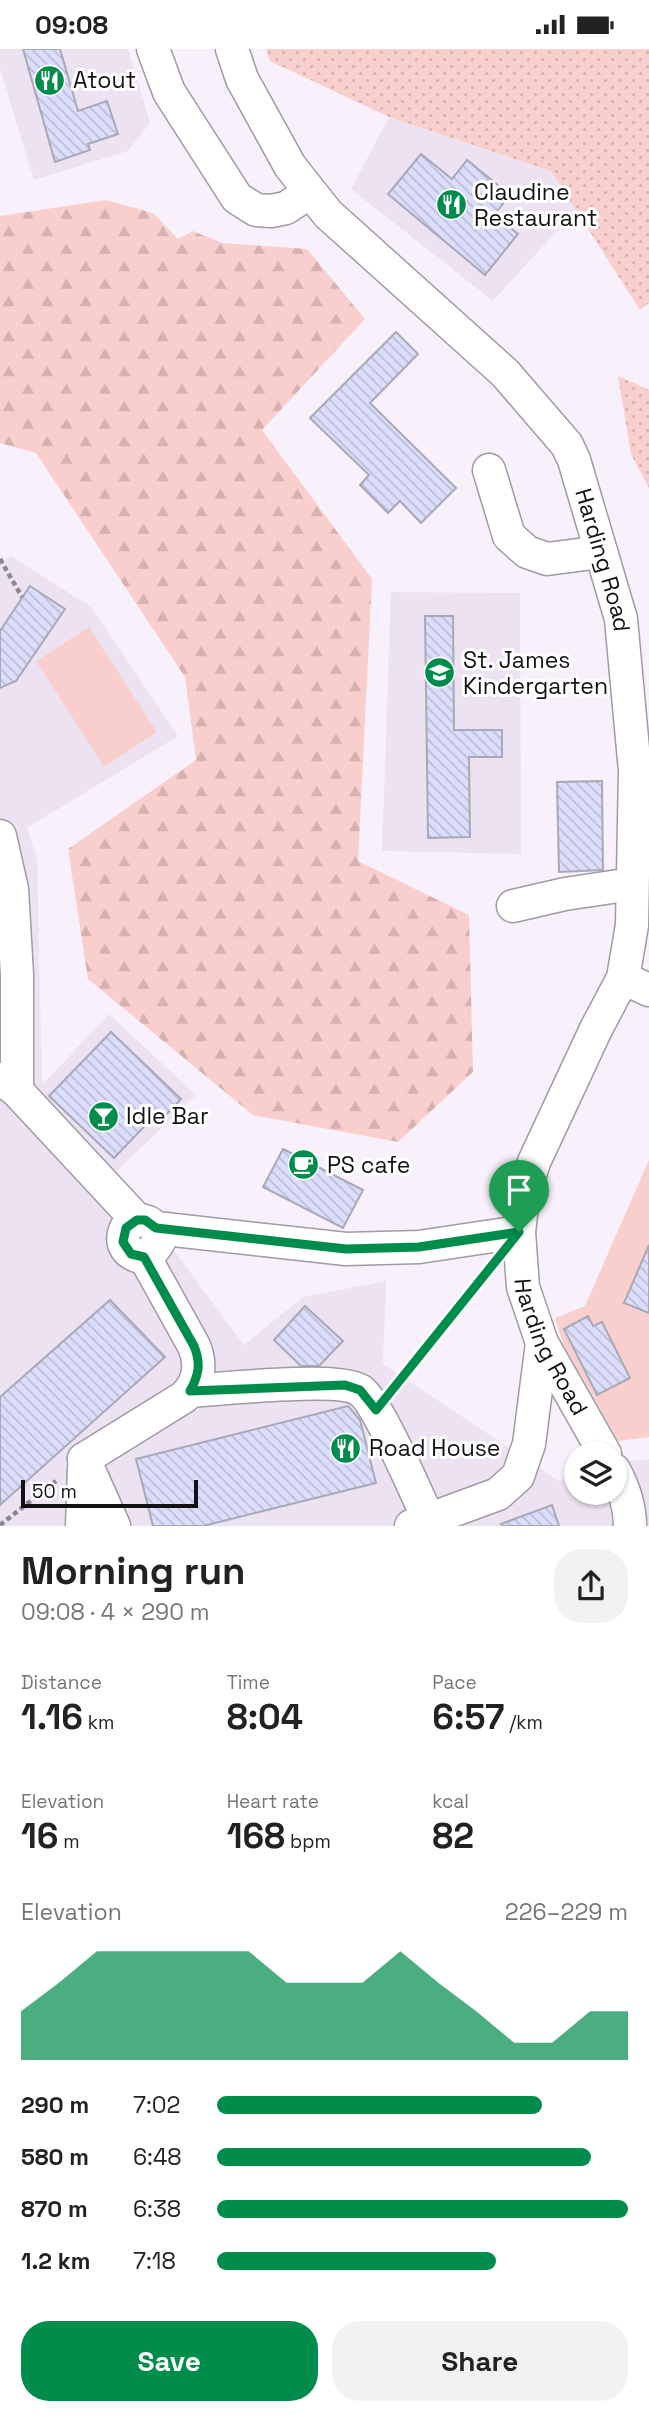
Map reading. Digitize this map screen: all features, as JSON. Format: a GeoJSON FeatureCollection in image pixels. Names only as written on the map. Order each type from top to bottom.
{"type":"FeatureCollection","features":[{"type":"Feature","properties":{"kind":"street"},"geometry":{"type":"LineString","coordinates":[[153,49],[169,92],[237,198],[256,209],[271,211],[286,208],[310,192]]}},
{"type":"Feature","properties":{"kind":"street","name":"Harding Road"},"geometry":{"type":"LineString","coordinates":[[232,49],[248,90],[290,166],[328,214],[505,373],[567,445],[574,460],[621,619],[635,771],[632,925],[636,984],[596,1029],[534,1162],[523,1198],[519,1232],[523,1287],[542,1343],[598,1442]]}},
{"type":"Feature","properties":{"kind":"street"},"geometry":{"type":"LineString","coordinates":[[489,470],[509,536],[527,552],[547,559],[601,552]]}},
{"type":"Feature","properties":{"kind":"street"},"geometry":{"type":"LineString","coordinates":[[0,836],[12,889],[17,975],[9,1084],[146,1235],[198,1356],[199,1370],[190,1391],[84,1459]]}},
{"type":"Feature","properties":{"kind":"street"},"geometry":{"type":"LineString","coordinates":[[513,906],[565,894],[632,884]]}},
{"type":"Feature","properties":{"kind":"street"},"geometry":{"type":"LineString","coordinates":[[146,1235],[346,1249],[419,1247],[519,1232]]}},
{"type":"Feature","properties":{"kind":"street"},"geometry":{"type":"LineString","coordinates":[[190,1391],[345,1385],[360,1390],[376,1410],[420,1522],[498,1494],[518,1476],[529,1444],[542,1343]]}},
{"type":"Feature","properties":{"kind":"street"},"geometry":{"type":"LineString","coordinates":[[82,1526],[84,1459]]}},
{"type":"Feature","properties":{"kind":"street"},"geometry":{"type":"LineString","coordinates":[[84,1459],[114,1526]]}},
{"type":"Feature","properties":{"kind":"street"},"geometry":{"type":"LineString","coordinates":[[627,1502],[630,1526]]}},
{"type":"Feature","properties":{"kind":"path"},"geometry":{"type":"LineString","coordinates":[[0,559],[22,597]]}},
{"type":"Feature","properties":{"kind":"path"},"geometry":{"type":"LineString","coordinates":[[376,1410],[519,1232]]}},
{"type":"Feature","properties":{"kind":"path"},"geometry":{"type":"LineString","coordinates":[[0,1525],[84,1459]]}},
{"type":"Feature","properties":{"kind":"shaded area"},"geometry":{"type":"Polygon","coordinates":[[[0,49],[128,49],[150,123],[128,151],[34,180],[0,69],[0,49]]]}},
{"type":"Feature","properties":{"kind":"shaded area"},"geometry":{"type":"Polygon","coordinates":[[[389,117],[551,171],[576,210],[493,301],[351,189],[389,117]]]}},
{"type":"Feature","properties":{"kind":"shaded area"},"geometry":{"type":"Polygon","coordinates":[[[11,556],[91,607],[178,736],[27,828],[37,859],[42,1085],[109,1014],[196,1095],[116,1172],[244,1345],[303,1297],[386,1281],[383,1364],[559,1481],[564,1479],[564,1505],[627,1505],[627,1462],[649,1459],[649,1526],[0,1526],[0,562],[11,556]]]}},
{"type":"Feature","properties":{"kind":"shaded area"},"geometry":{"type":"Polygon","coordinates":[[[391,592],[520,593],[521,854],[382,851],[391,592]]]}},
{"type":"Feature","properties":{"kind":"green space"},"geometry":{"type":"Polygon","coordinates":[[[266,49],[649,49],[649,303],[640,310],[551,171],[389,117],[270,61],[266,49]]]}},
{"type":"Feature","properties":{"kind":"green space"},"geometry":{"type":"Polygon","coordinates":[[[106,200],[153,213],[178,239],[193,231],[222,243],[307,249],[365,319],[262,430],[372,579],[358,861],[469,915],[473,1072],[398,1142],[253,1115],[88,979],[68,849],[196,760],[185,677],[36,453],[0,443],[0,216],[106,200]]]}},
{"type":"Feature","properties":{"kind":"green space"},"geometry":{"type":"Polygon","coordinates":[[[618,376],[649,390],[649,488],[631,454],[618,376]]]}},
{"type":"Feature","properties":{"kind":"green space"},"geometry":{"type":"Polygon","coordinates":[[[89,627],[157,732],[104,767],[36,661],[89,627]]]}},
{"type":"Feature","properties":{"kind":"green space"},"geometry":{"type":"Polygon","coordinates":[[[649,1160],[649,1437],[618,1441],[563,1344],[555,1318],[585,1306],[649,1160]]]}},
{"type":"Feature","properties":{"kind":"building","name":"Atout"},"geometry":{"type":"Polygon","coordinates":[[[23,49],[60,49],[78,111],[107,101],[118,134],[88,144],[90,150],[55,162],[23,49]]]}},
{"type":"Feature","properties":{"kind":"building","name":"Claudine Restaurant"},"geometry":{"type":"Polygon","coordinates":[[[421,154],[452,179],[467,160],[510,195],[494,215],[518,234],[485,275],[388,194],[421,154]]]}},
{"type":"Feature","properties":{"kind":"building"},"geometry":{"type":"Polygon","coordinates":[[[396,332],[418,354],[370,403],[456,488],[421,523],[400,501],[388,513],[360,485],[369,475],[310,418],[396,332]]]}},
{"type":"Feature","properties":{"kind":"building"},"geometry":{"type":"Polygon","coordinates":[[[30,586],[65,609],[16,681],[0,688],[0,631],[30,586]]]}},
{"type":"Feature","properties":{"kind":"building","name":"St. James Kindergarten"},"geometry":{"type":"Polygon","coordinates":[[[425,616],[453,616],[454,730],[502,730],[502,757],[469,757],[470,837],[428,838],[425,616]]]}},
{"type":"Feature","properties":{"kind":"building"},"geometry":{"type":"Polygon","coordinates":[[[602,781],[603,870],[559,872],[557,782],[602,781]]]}},
{"type":"Feature","properties":{"kind":"building"},"geometry":{"type":"Polygon","coordinates":[[[111,1032],[181,1099],[165,1116],[159,1111],[114,1158],[49,1096],[111,1032]]]}},
{"type":"Feature","properties":{"kind":"building"},"geometry":{"type":"Polygon","coordinates":[[[283,1149],[363,1190],[343,1228],[263,1187],[283,1149]]]}},
{"type":"Feature","properties":{"kind":"building"},"geometry":{"type":"Polygon","coordinates":[[[649,1245],[649,1313],[624,1303],[649,1245]]]}},
{"type":"Feature","properties":{"kind":"building"},"geometry":{"type":"Polygon","coordinates":[[[110,1300],[165,1357],[0,1505],[0,1397],[110,1300]]]}},
{"type":"Feature","properties":{"kind":"building"},"geometry":{"type":"Polygon","coordinates":[[[305,1306],[343,1341],[319,1366],[301,1366],[274,1340],[305,1306]]]}},
{"type":"Feature","properties":{"kind":"building"},"geometry":{"type":"Polygon","coordinates":[[[588,1316],[593,1326],[602,1322],[630,1378],[597,1395],[564,1329],[588,1316]]]}},
{"type":"Feature","properties":{"kind":"building"},"geometry":{"type":"Polygon","coordinates":[[[348,1406],[360,1420],[376,1483],[203,1526],[153,1526],[136,1459],[348,1406]]]}},
{"type":"Feature","properties":{"kind":"building"},"geometry":{"type":"Polygon","coordinates":[[[552,1505],[559,1526],[501,1524],[552,1505]]]}},
{"type":"Feature","properties":{"kind":"place","name":"Atout"},"geometry":{"type":"Point","coordinates":[50,80]}},
{"type":"Feature","properties":{"kind":"place","name":"Claudine Restaurant"},"geometry":{"type":"Point","coordinates":[451,205]}},
{"type":"Feature","properties":{"kind":"place","name":"St. James Kindergarten"},"geometry":{"type":"Point","coordinates":[440,673]}},
{"type":"Feature","properties":{"kind":"place","name":"Idle Bar"},"geometry":{"type":"Point","coordinates":[103,1116]}},
{"type":"Feature","properties":{"kind":"place","name":"PS cafe"},"geometry":{"type":"Point","coordinates":[304,1165]}},
{"type":"Feature","properties":{"kind":"place","name":"Road House"},"geometry":{"type":"Point","coordinates":[346,1448]}},
{"type":"Feature","properties":{"kind":"route"},"geometry":{"type":"LineString","coordinates":[[137,1220],[145,1220],[156,1228],[346,1249],[419,1247],[519,1232],[376,1410],[360,1390],[345,1385],[190,1391],[199,1370],[194,1346],[144,1257],[131,1254],[123,1242],[126,1228],[137,1220]]}}]}
